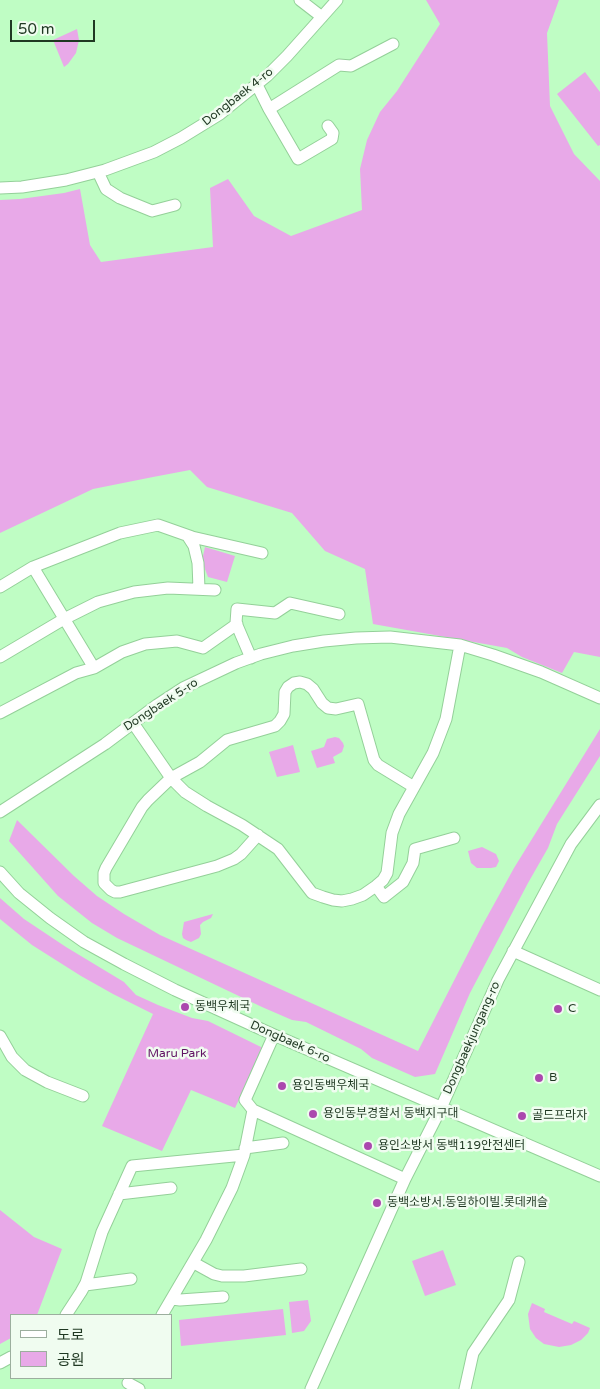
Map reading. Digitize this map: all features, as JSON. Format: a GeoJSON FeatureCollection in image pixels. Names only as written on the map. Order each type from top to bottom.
{"type":"FeatureCollection","features":[{"type":"Feature","properties":{"kind":"street"},"geometry":{"type":"LineString","coordinates":[[300,0],[322,17]]}},
{"type":"Feature","properties":{"kind":"street","name":"Dongbaek 4-ro"},"geometry":{"type":"LineString","coordinates":[[0,188],[22,187],[66,180],[98,172],[154,152],[181,138],[220,114],[257,85],[287,56],[337,0]]}},
{"type":"Feature","properties":{"kind":"street"},"geometry":{"type":"LineString","coordinates":[[269,109],[339,65],[351,66],[393,44]]}},
{"type":"Feature","properties":{"kind":"street"},"geometry":{"type":"LineString","coordinates":[[257,85],[298,158],[332,139],[333,134],[328,126]]}},
{"type":"Feature","properties":{"kind":"street"},"geometry":{"type":"LineString","coordinates":[[98,172],[106,189],[120,198],[152,211],[174,205]]}},
{"type":"Feature","properties":{"kind":"street"},"geometry":{"type":"LineString","coordinates":[[0,586],[33,567],[120,533],[158,525],[187,536],[262,553]]}},
{"type":"Feature","properties":{"kind":"street"},"geometry":{"type":"LineString","coordinates":[[187,536],[194,546],[198,563],[199,589]]}},
{"type":"Feature","properties":{"kind":"street"},"geometry":{"type":"LineString","coordinates":[[33,567],[94,668]]}},
{"type":"Feature","properties":{"kind":"street"},"geometry":{"type":"LineString","coordinates":[[0,657],[64,619],[98,602],[134,592],[168,588],[215,590]]}},
{"type":"Feature","properties":{"kind":"street"},"geometry":{"type":"LineString","coordinates":[[251,658],[236,624],[237,608],[275,613],[290,603],[339,614]]}},
{"type":"Feature","properties":{"kind":"street"},"geometry":{"type":"LineString","coordinates":[[0,713],[76,674],[94,668],[122,652],[145,644],[177,641],[203,648],[236,624]]}},
{"type":"Feature","properties":{"kind":"street","name":"Dongbaek 5-ro"},"geometry":{"type":"LineString","coordinates":[[0,812],[105,744],[183,688],[208,675],[251,658],[293,646],[356,638],[390,638],[460,645],[540,672],[600,698]]}},
{"type":"Feature","properties":{"kind":"street"},"geometry":{"type":"LineString","coordinates":[[133,723],[170,778],[197,800],[242,825],[278,849],[312,892],[323,897],[342,900],[352,899],[376,886],[387,874],[395,823],[434,753],[446,719],[460,645]]}},
{"type":"Feature","properties":{"kind":"street"},"geometry":{"type":"LineString","coordinates":[[258,835],[241,854],[227,863],[204,870],[120,892],[107,887],[103,878],[106,868],[142,807],[170,778],[200,762],[227,740],[274,726],[284,714],[285,692],[294,683],[307,684],[328,708],[336,709],[358,704],[374,760],[378,765],[414,787]]}},
{"type":"Feature","properties":{"kind":"street","name":"Dongbaekjungang-ro"},"geometry":{"type":"LineString","coordinates":[[311,1389],[498,980],[571,844],[599,809]]}},
{"type":"Feature","properties":{"kind":"street"},"geometry":{"type":"LineString","coordinates":[[376,886],[384,897],[403,882],[413,863],[415,849],[454,838]]}},
{"type":"Feature","properties":{"kind":"street","name":"Dongbaek 6-ro"},"geometry":{"type":"LineString","coordinates":[[0,872],[19,893],[50,918],[84,942],[132,969],[274,1035],[600,1176]]}},
{"type":"Feature","properties":{"kind":"street"},"geometry":{"type":"LineString","coordinates":[[513,951],[600,990]]}},
{"type":"Feature","properties":{"kind":"street"},"geometry":{"type":"LineString","coordinates":[[274,1035],[245,1100],[253,1110],[406,1180]]}},
{"type":"Feature","properties":{"kind":"street"},"geometry":{"type":"LineString","coordinates":[[0,1036],[12,1058],[24,1070],[47,1082],[82,1096]]}},
{"type":"Feature","properties":{"kind":"street"},"geometry":{"type":"LineString","coordinates":[[163,1314],[194,1263],[237,1176],[253,1110]]}},
{"type":"Feature","properties":{"kind":"street"},"geometry":{"type":"LineString","coordinates":[[67,1314],[85,1286],[102,1232],[132,1166],[244,1152],[283,1143]]}},
{"type":"Feature","properties":{"kind":"street"},"geometry":{"type":"LineString","coordinates":[[119,1194],[171,1188]]}},
{"type":"Feature","properties":{"kind":"street"},"geometry":{"type":"LineString","coordinates":[[465,1389],[473,1353],[509,1300],[519,1262]]}},
{"type":"Feature","properties":{"kind":"street"},"geometry":{"type":"LineString","coordinates":[[194,1263],[214,1274],[222,1276],[244,1276],[300,1269]]}},
{"type":"Feature","properties":{"kind":"street"},"geometry":{"type":"LineString","coordinates":[[85,1286],[131,1279]]}},
{"type":"Feature","properties":{"kind":"street"},"geometry":{"type":"LineString","coordinates":[[172,1299],[223,1297]]}},
{"type":"Feature","properties":{"kind":"street"},"geometry":{"type":"LineString","coordinates":[[127,1383],[139,1389]]}},
{"type":"Feature","properties":{"kind":"green space"},"geometry":{"type":"Polygon","coordinates":[[[426,0],[559,0],[547,33],[550,106],[574,154],[600,181],[600,657],[574,652],[562,673],[522,657],[507,648],[373,624],[365,569],[325,551],[292,513],[207,487],[190,470],[93,489],[0,533],[0,200],[64,193],[80,189],[90,245],[101,262],[213,247],[210,188],[228,179],[254,216],[291,236],[362,210],[360,169],[367,140],[380,112],[397,91],[440,24],[426,0]]]}},
{"type":"Feature","properties":{"kind":"green space"},"geometry":{"type":"Polygon","coordinates":[[[77,29],[79,40],[76,53],[64,67],[53,40],[77,29]]]}},
{"type":"Feature","properties":{"kind":"green space"},"geometry":{"type":"Polygon","coordinates":[[[585,72],[600,92],[600,145],[598,146],[557,94],[585,72]]]}},
{"type":"Feature","properties":{"kind":"green space"},"geometry":{"type":"Polygon","coordinates":[[[205,547],[235,556],[227,582],[208,577],[203,564],[205,547]]]}},
{"type":"Feature","properties":{"kind":"green space"},"geometry":{"type":"Polygon","coordinates":[[[600,729],[600,756],[557,824],[548,848],[470,993],[435,1074],[415,1077],[372,1058],[361,1049],[306,1022],[292,1020],[262,1007],[117,938],[92,923],[58,896],[9,841],[17,820],[97,896],[160,935],[418,1051],[514,868],[600,729]]]}},
{"type":"Feature","properties":{"kind":"green space"},"geometry":{"type":"Polygon","coordinates":[[[339,738],[343,743],[342,752],[333,757],[335,763],[317,768],[311,751],[324,747],[327,739],[339,738]]]}},
{"type":"Feature","properties":{"kind":"green space"},"geometry":{"type":"Polygon","coordinates":[[[293,745],[300,772],[277,777],[269,752],[293,745]]]}},
{"type":"Feature","properties":{"kind":"green space"},"geometry":{"type":"Polygon","coordinates":[[[482,847],[496,854],[499,861],[496,867],[477,868],[471,863],[468,851],[482,847]]]}},
{"type":"Feature","properties":{"kind":"green space","name":"Maru Park"},"geometry":{"type":"Polygon","coordinates":[[[0,898],[24,919],[124,982],[136,995],[192,1018],[208,1021],[263,1048],[235,1108],[191,1090],[162,1151],[102,1126],[153,1014],[81,976],[32,945],[0,919],[0,898]]]}},
{"type":"Feature","properties":{"kind":"green space"},"geometry":{"type":"Polygon","coordinates":[[[213,914],[211,918],[200,925],[201,934],[199,938],[191,942],[183,938],[184,922],[213,914]]]}},
{"type":"Feature","properties":{"kind":"green space"},"geometry":{"type":"Polygon","coordinates":[[[0,1210],[34,1237],[62,1249],[37,1314],[10,1314],[10,1339],[0,1344],[0,1210]]]}},
{"type":"Feature","properties":{"kind":"green space"},"geometry":{"type":"Polygon","coordinates":[[[443,1250],[456,1285],[425,1296],[412,1261],[443,1250]]]}},
{"type":"Feature","properties":{"kind":"green space"},"geometry":{"type":"Polygon","coordinates":[[[308,1300],[311,1321],[304,1331],[292,1333],[289,1302],[308,1300]]]}},
{"type":"Feature","properties":{"kind":"green space"},"geometry":{"type":"Polygon","coordinates":[[[532,1303],[545,1309],[544,1312],[572,1324],[574,1321],[590,1328],[588,1333],[581,1340],[571,1345],[559,1347],[544,1344],[536,1338],[530,1329],[528,1314],[532,1303]]]}},
{"type":"Feature","properties":{"kind":"green space"},"geometry":{"type":"Polygon","coordinates":[[[283,1309],[286,1335],[181,1346],[179,1320],[283,1309]]]}},
{"type":"Feature","properties":{"kind":"place","name":"동백우체국"},"geometry":{"type":"Point","coordinates":[185,1007]}},
{"type":"Feature","properties":{"kind":"place","name":"C"},"geometry":{"type":"Point","coordinates":[558,1009]}},
{"type":"Feature","properties":{"kind":"place","name":"B"},"geometry":{"type":"Point","coordinates":[539,1078]}},
{"type":"Feature","properties":{"kind":"place","name":"용인동백우체국"},"geometry":{"type":"Point","coordinates":[282,1086]}},
{"type":"Feature","properties":{"kind":"place","name":"용인동부경찰서 동백지구대"},"geometry":{"type":"Point","coordinates":[313,1114]}},
{"type":"Feature","properties":{"kind":"place","name":"골드프라자"},"geometry":{"type":"Point","coordinates":[522,1116]}},
{"type":"Feature","properties":{"kind":"place","name":"용인소방서 동백119안전센터"},"geometry":{"type":"Point","coordinates":[368,1146]}},
{"type":"Feature","properties":{"kind":"place","name":"동백소방서.동일하이빌.롯데캐슬"},"geometry":{"type":"Point","coordinates":[377,1203]}}]}
